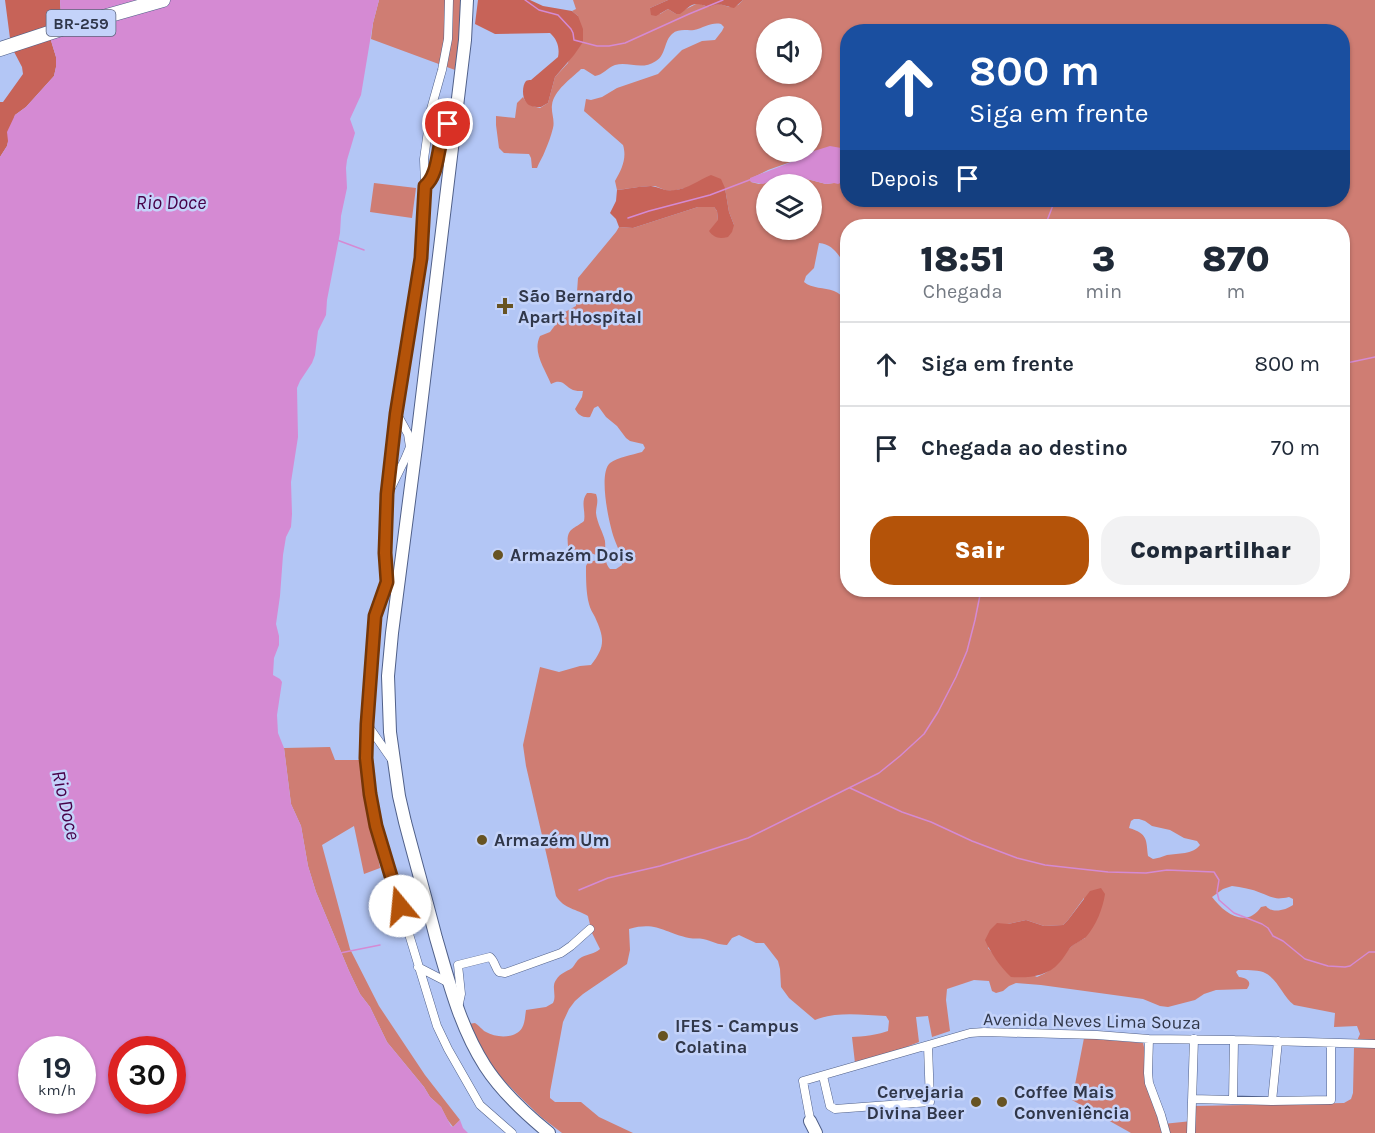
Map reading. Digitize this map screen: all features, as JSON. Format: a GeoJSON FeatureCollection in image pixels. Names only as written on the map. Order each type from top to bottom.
{"type":"FeatureCollection","features":[{"type":"Feature","properties":{"kind":"highway","name":"BR-259"},"geometry":{"type":"LineString","coordinates":[[0,49],[163,0]]}},
{"type":"Feature","properties":{"kind":"main road"},"geometry":{"type":"LineString","coordinates":[[465,40],[467,0]]}},
{"type":"Feature","properties":{"kind":"main road"},"geometry":{"type":"LineString","coordinates":[[472,0],[413,447],[392,633],[388,706],[393,761],[405,822],[458,1010],[466,1031],[486,1068],[501,1087],[549,1133]]}},
{"type":"Feature","properties":{"kind":"street"},"geometry":{"type":"LineString","coordinates":[[449,0],[448,39],[431,109],[423,159],[425,186],[421,258],[396,414],[387,494],[385,553],[387,582],[375,616],[366,758],[376,826],[437,1026],[448,1050],[484,1110],[512,1133]]}},
{"type":"Feature","properties":{"kind":"street"},"geometry":{"type":"LineString","coordinates":[[425,186],[432,175],[443,133],[448,124],[455,119]]}},
{"type":"Feature","properties":{"kind":"street"},"geometry":{"type":"LineString","coordinates":[[387,494],[413,447],[396,414]]}},
{"type":"Feature","properties":{"kind":"street"},"geometry":{"type":"LineString","coordinates":[[367,724],[393,761]]}},
{"type":"Feature","properties":{"kind":"street"},"geometry":{"type":"LineString","coordinates":[[458,1010],[460,994],[458,966],[490,957],[499,972],[504,973],[561,953],[590,929]]}},
{"type":"Feature","properties":{"kind":"street"},"geometry":{"type":"LineString","coordinates":[[418,967],[449,983]]}},
{"type":"Feature","properties":{"kind":"street","name":"Avenida Neves Lima Souza"},"geometry":{"type":"LineString","coordinates":[[811,1130],[803,1082],[956,1037],[984,1032],[1149,1039],[1375,1044]]}},
{"type":"Feature","properties":{"kind":"street"},"geometry":{"type":"LineString","coordinates":[[1149,1039],[1149,1083],[1166,1133]]}},
{"type":"Feature","properties":{"kind":"street"},"geometry":{"type":"LineString","coordinates":[[1191,1133],[1194,1039]]}},
{"type":"Feature","properties":{"kind":"street"},"geometry":{"type":"LineString","coordinates":[[1233,1100],[1234,1040]]}},
{"type":"Feature","properties":{"kind":"street"},"geometry":{"type":"LineString","coordinates":[[1272,1101],[1278,1041]]}},
{"type":"Feature","properties":{"kind":"street"},"geometry":{"type":"LineString","coordinates":[[1192,1099],[1331,1100],[1331,1043]]}},
{"type":"Feature","properties":{"kind":"street"},"geometry":{"type":"LineString","coordinates":[[824,1076],[830,1106],[835,1109],[930,1102],[928,1046]]}},
{"type":"Feature","properties":{"kind":"shaded area"},"geometry":{"type":"Polygon","coordinates":[[[5,0],[60,0],[61,17],[49,34],[56,57],[54,76],[26,107],[15,115],[7,146],[0,157],[0,102],[3,102],[23,74],[22,67],[11,46],[5,0]]]}},
{"type":"Feature","properties":{"kind":"shaded area"},"geometry":{"type":"Polygon","coordinates":[[[379,0],[464,0],[455,70],[371,39],[379,0]]]}},
{"type":"Feature","properties":{"kind":"shaded area"},"geometry":{"type":"Polygon","coordinates":[[[478,0],[530,0],[543,6],[572,11],[578,16],[583,29],[583,42],[555,77],[548,103],[541,107],[529,105],[524,98],[523,88],[526,81],[531,80],[558,57],[558,47],[554,38],[550,33],[495,34],[475,24],[478,0]]]}},
{"type":"Feature","properties":{"kind":"shaded area"},"geometry":{"type":"Polygon","coordinates":[[[573,0],[668,0],[650,8],[660,14],[668,9],[676,14],[696,4],[705,6],[720,4],[729,7],[738,5],[743,0],[1375,0],[1375,1133],[1131,1133],[1072,1100],[1084,1038],[1143,1043],[1163,1124],[1192,1121],[1193,1106],[1344,1103],[1351,1099],[1354,1047],[1360,1034],[1357,1026],[1334,1027],[1335,1013],[1294,1005],[1272,978],[1263,972],[1254,970],[1236,972],[1239,977],[1249,982],[1247,989],[1216,990],[1195,1000],[1168,1007],[1143,999],[1041,985],[1016,983],[996,993],[992,991],[989,981],[974,980],[947,989],[950,1031],[932,1037],[928,1016],[916,1017],[919,1042],[876,1059],[855,1063],[852,1037],[888,1031],[889,1021],[886,1016],[841,1015],[815,1020],[789,998],[781,987],[778,961],[764,943],[756,943],[739,935],[724,945],[680,936],[654,927],[639,927],[629,929],[630,950],[627,964],[583,994],[569,1009],[563,1022],[550,1092],[550,1098],[555,1102],[581,1102],[599,1117],[633,1133],[562,1133],[541,1117],[493,1069],[468,1024],[475,1023],[495,1035],[510,1036],[519,1032],[523,1026],[526,1010],[546,1007],[553,1003],[555,983],[559,976],[572,968],[580,958],[600,949],[592,933],[588,916],[567,906],[556,896],[523,745],[540,667],[559,672],[591,665],[601,648],[601,631],[589,606],[586,580],[588,562],[598,560],[598,556],[568,546],[569,533],[584,521],[584,500],[587,493],[596,494],[596,513],[605,541],[606,563],[610,569],[616,569],[622,565],[607,511],[605,477],[610,463],[642,452],[645,448],[643,444],[626,438],[598,406],[594,408],[590,417],[578,413],[575,409],[583,391],[573,390],[561,382],[551,384],[538,354],[538,342],[540,336],[550,332],[565,312],[576,306],[578,278],[619,227],[633,228],[698,207],[714,207],[718,220],[734,225],[725,188],[685,188],[672,191],[647,186],[617,190],[615,181],[623,163],[623,145],[584,111],[586,99],[602,97],[617,88],[658,74],[682,50],[702,41],[715,40],[724,27],[721,24],[675,32],[669,37],[659,58],[651,64],[615,65],[595,76],[581,69],[564,85],[553,100],[553,128],[537,168],[532,168],[529,154],[504,153],[499,148],[496,116],[515,118],[517,103],[523,97],[530,105],[540,108],[548,103],[555,77],[568,63],[578,16],[572,11],[576,9],[573,0]],[[1134,819],[1129,828],[1143,835],[1148,856],[1153,859],[1189,852],[1200,845],[1197,841],[1184,838],[1170,830],[1134,819]],[[1232,886],[1212,897],[1235,916],[1249,917],[1261,907],[1266,906],[1272,910],[1279,910],[1293,905],[1293,899],[1289,897],[1275,898],[1250,889],[1232,886]],[[1084,898],[1063,925],[1044,926],[1026,920],[1008,924],[988,948],[996,957],[1037,977],[1050,970],[1072,946],[1085,938],[1084,898]]]}},
{"type":"Feature","properties":{"kind":"shaded area"},"geometry":{"type":"Polygon","coordinates":[[[668,0],[743,0],[734,8],[696,4],[680,14],[668,9],[656,16],[651,15],[650,8],[668,0]]]}},
{"type":"Feature","properties":{"kind":"shaded area"},"geometry":{"type":"Polygon","coordinates":[[[711,175],[721,179],[725,188],[734,225],[728,237],[717,237],[709,231],[718,220],[714,207],[698,207],[633,228],[619,227],[616,219],[610,213],[616,201],[617,190],[651,186],[675,190],[711,175]]]}},
{"type":"Feature","properties":{"kind":"shaded area"},"geometry":{"type":"Polygon","coordinates":[[[374,183],[416,188],[412,218],[370,212],[374,183]]]}},
{"type":"Feature","properties":{"kind":"shaded area"},"geometry":{"type":"Polygon","coordinates":[[[330,747],[335,760],[359,760],[380,868],[364,874],[354,826],[322,845],[350,949],[379,1006],[425,1075],[460,1120],[453,1127],[441,1107],[430,1097],[387,1042],[349,971],[316,892],[308,866],[301,826],[291,804],[284,748],[330,747]]]}},
{"type":"Feature","properties":{"kind":"shaded area"},"geometry":{"type":"Polygon","coordinates":[[[1101,888],[1105,894],[1104,899],[1093,928],[1086,937],[1070,948],[1054,968],[1043,974],[1011,977],[987,945],[985,940],[997,923],[1008,924],[1026,920],[1044,926],[1063,925],[1090,891],[1101,888]]]}},
{"type":"Feature","properties":{"kind":"water","name":"Rio Doce"},"geometry":{"type":"Polygon","coordinates":[[[60,0],[379,0],[361,95],[350,119],[355,133],[347,160],[347,188],[326,315],[318,331],[312,363],[297,388],[298,437],[291,482],[291,527],[286,537],[283,555],[276,624],[279,645],[274,658],[273,675],[282,682],[277,715],[278,733],[284,748],[291,804],[301,826],[308,866],[316,892],[349,971],[387,1042],[430,1097],[441,1107],[451,1126],[453,1127],[460,1120],[468,1133],[0,1133],[0,157],[7,146],[7,132],[15,115],[26,107],[54,76],[56,57],[49,34],[61,17],[60,0]]]}},
{"type":"Feature","properties":{"kind":"water"},"geometry":{"type":"Polygon","coordinates":[[[830,146],[840,148],[840,183],[838,184],[822,183],[822,174],[760,174],[792,162],[822,162],[822,148],[830,146]]]}},
{"type":"Feature","properties":{"kind":"water"},"geometry":{"type":"Polygon","coordinates":[[[756,176],[756,183],[751,182],[750,178],[756,176]]]}},
{"type":"Feature","properties":{"kind":"waterway"},"geometry":{"type":"LineString","coordinates":[[525,0],[539,10],[558,15],[571,29],[574,40],[597,46],[625,43],[723,0]]}},
{"type":"Feature","properties":{"kind":"waterway"},"geometry":{"type":"LineString","coordinates":[[628,218],[710,195],[752,179]]}},
{"type":"Feature","properties":{"kind":"waterway"},"geometry":{"type":"LineString","coordinates":[[1048,219],[1052,207]]}},
{"type":"Feature","properties":{"kind":"waterway"},"geometry":{"type":"LineString","coordinates":[[337,240],[364,250]]}},
{"type":"Feature","properties":{"kind":"waterway"},"geometry":{"type":"LineString","coordinates":[[1350,362],[1375,357]]}},
{"type":"Feature","properties":{"kind":"waterway"},"geometry":{"type":"LineString","coordinates":[[579,890],[608,878],[660,866],[748,838],[879,773],[924,734],[938,712],[967,651],[980,597]]}},
{"type":"Feature","properties":{"kind":"waterway"},"geometry":{"type":"LineString","coordinates":[[850,788],[972,841],[1017,858],[1045,865],[1108,872],[1146,873],[1167,870],[1214,872],[1219,880],[1217,892],[1219,900],[1234,913],[1268,928],[1273,936],[1305,959],[1328,966],[1345,967],[1350,966],[1369,952],[1375,952]]}},
{"type":"Feature","properties":{"kind":"waterway"},"geometry":{"type":"LineString","coordinates":[[340,953],[380,945]]}},
{"type":"Feature","properties":{"kind":"place","name":"São Bernardo Apart Hospital"},"geometry":{"type":"Point","coordinates":[505,306]}},
{"type":"Feature","properties":{"kind":"place","name":"Armazém Dois"},"geometry":{"type":"Point","coordinates":[498,555]}},
{"type":"Feature","properties":{"kind":"place","name":"Armazém Um"},"geometry":{"type":"Point","coordinates":[482,840]}},
{"type":"Feature","properties":{"kind":"place","name":"IFES - Campus Colatina"},"geometry":{"type":"Point","coordinates":[663,1036]}},
{"type":"Feature","properties":{"kind":"place","name":"Cervejaria Divina Beer"},"geometry":{"type":"Point","coordinates":[976,1102]}},
{"type":"Feature","properties":{"kind":"place","name":"Coffee Mais Conveniência"},"geometry":{"type":"Point","coordinates":[1002,1102]}},
{"type":"Feature","properties":{"kind":"route"},"geometry":{"type":"LineString","coordinates":[[400,906],[376,826],[370,794],[366,758],[367,724],[375,616],[387,582],[385,553],[387,494],[396,414],[421,258],[425,186],[432,175],[443,133],[448,124]]}}]}
